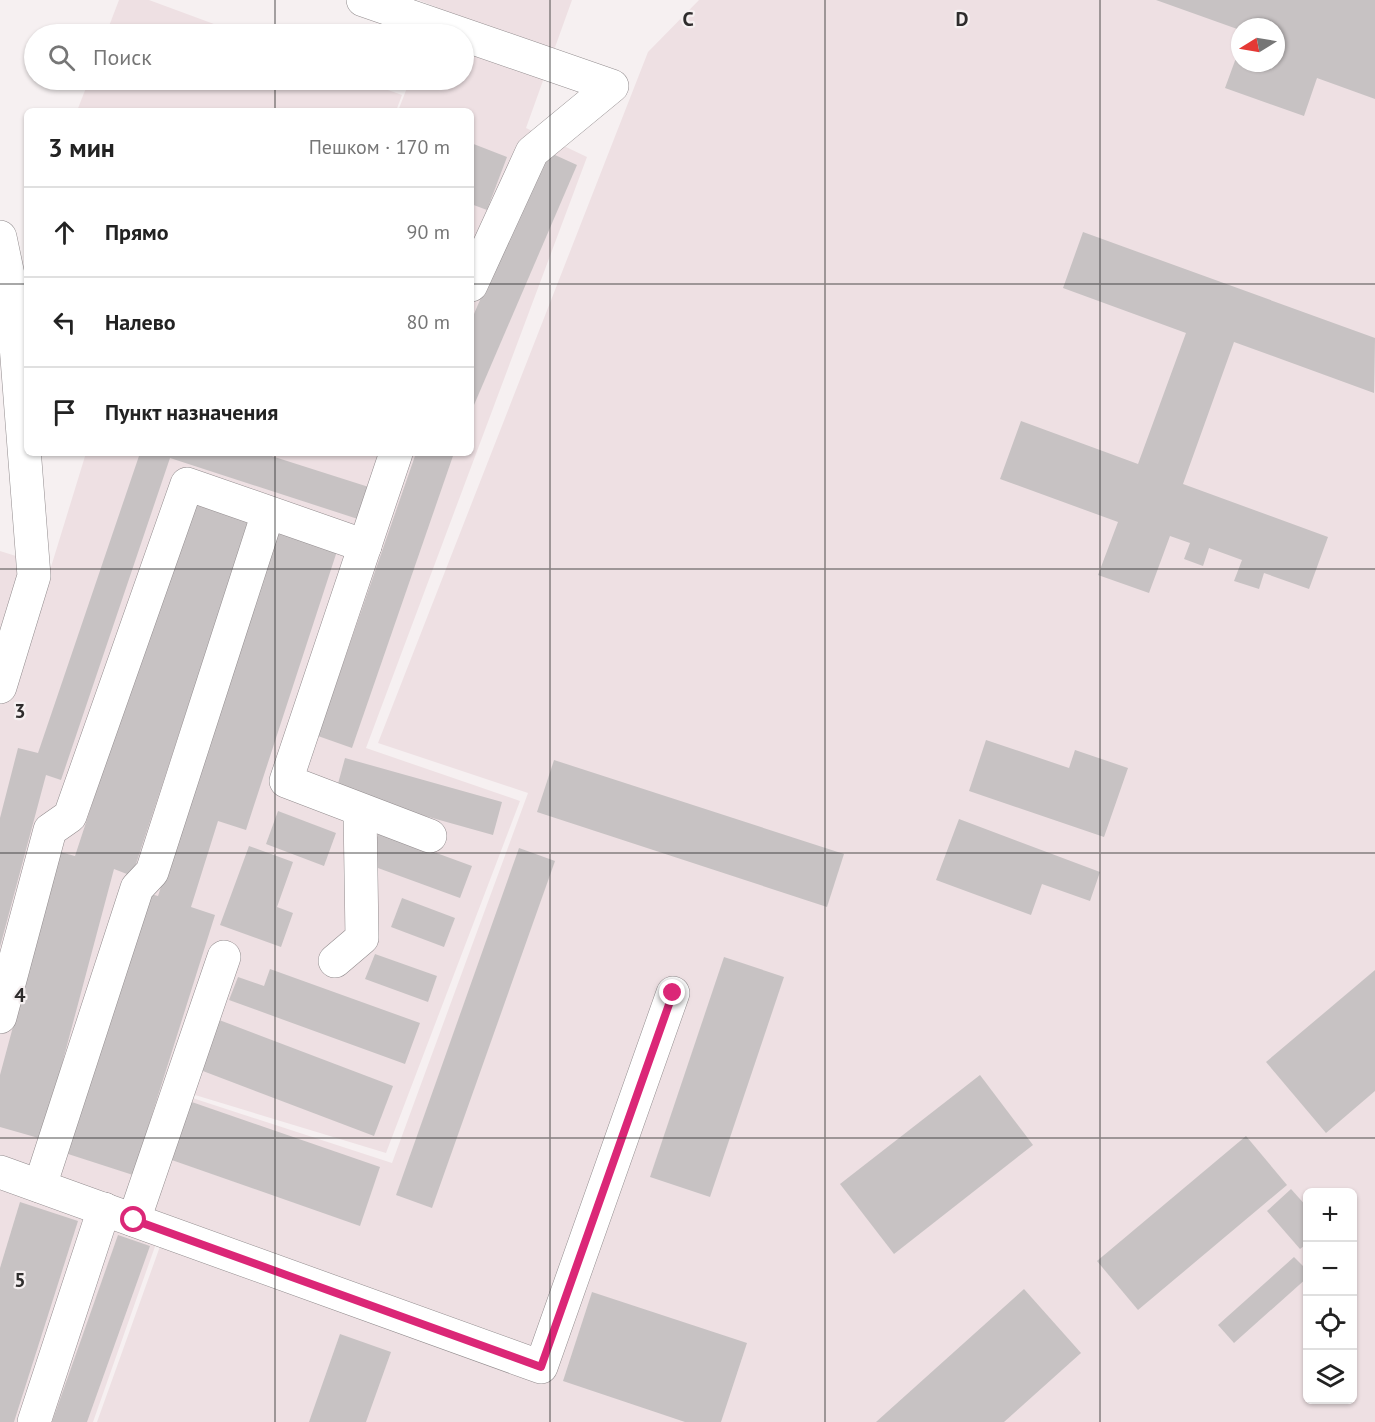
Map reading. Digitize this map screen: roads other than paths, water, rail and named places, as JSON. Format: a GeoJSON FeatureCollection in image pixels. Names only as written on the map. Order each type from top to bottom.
{"type":"FeatureCollection","features":[{"type":"Feature","properties":{"kind":"lane"},"geometry":{"type":"LineString","coordinates":[[363,0],[432,24]]}},
{"type":"Feature","properties":{"kind":"lane"},"geometry":{"type":"LineString","coordinates":[[474,38],[612,86],[532,152],[474,278]]}},
{"type":"Feature","properties":{"kind":"lane"},"geometry":{"type":"LineString","coordinates":[[0,237],[19,296],[24,389]]}},
{"type":"Feature","properties":{"kind":"lane"},"geometry":{"type":"LineString","coordinates":[[0,687],[34,576],[28,456]]}},
{"type":"Feature","properties":{"kind":"lane"},"geometry":{"type":"LineString","coordinates":[[395,456],[286,781],[430,836]]}},
{"type":"Feature","properties":{"kind":"lane"},"geometry":{"type":"LineString","coordinates":[[0,1017],[50,830],[70,816],[187,484],[365,546]]}},
{"type":"Feature","properties":{"kind":"lane"},"geometry":{"type":"LineString","coordinates":[[40,1186],[137,888],[153,872],[268,513]]}},
{"type":"Feature","properties":{"kind":"lane"},"geometry":{"type":"LineString","coordinates":[[335,961],[362,938],[360,810]]}},
{"type":"Feature","properties":{"kind":"lane"},"geometry":{"type":"LineString","coordinates":[[34,1422],[224,957]]}},
{"type":"Feature","properties":{"kind":"lane"},"geometry":{"type":"LineString","coordinates":[[0,1172],[541,1367],[673,993]]}}]}
